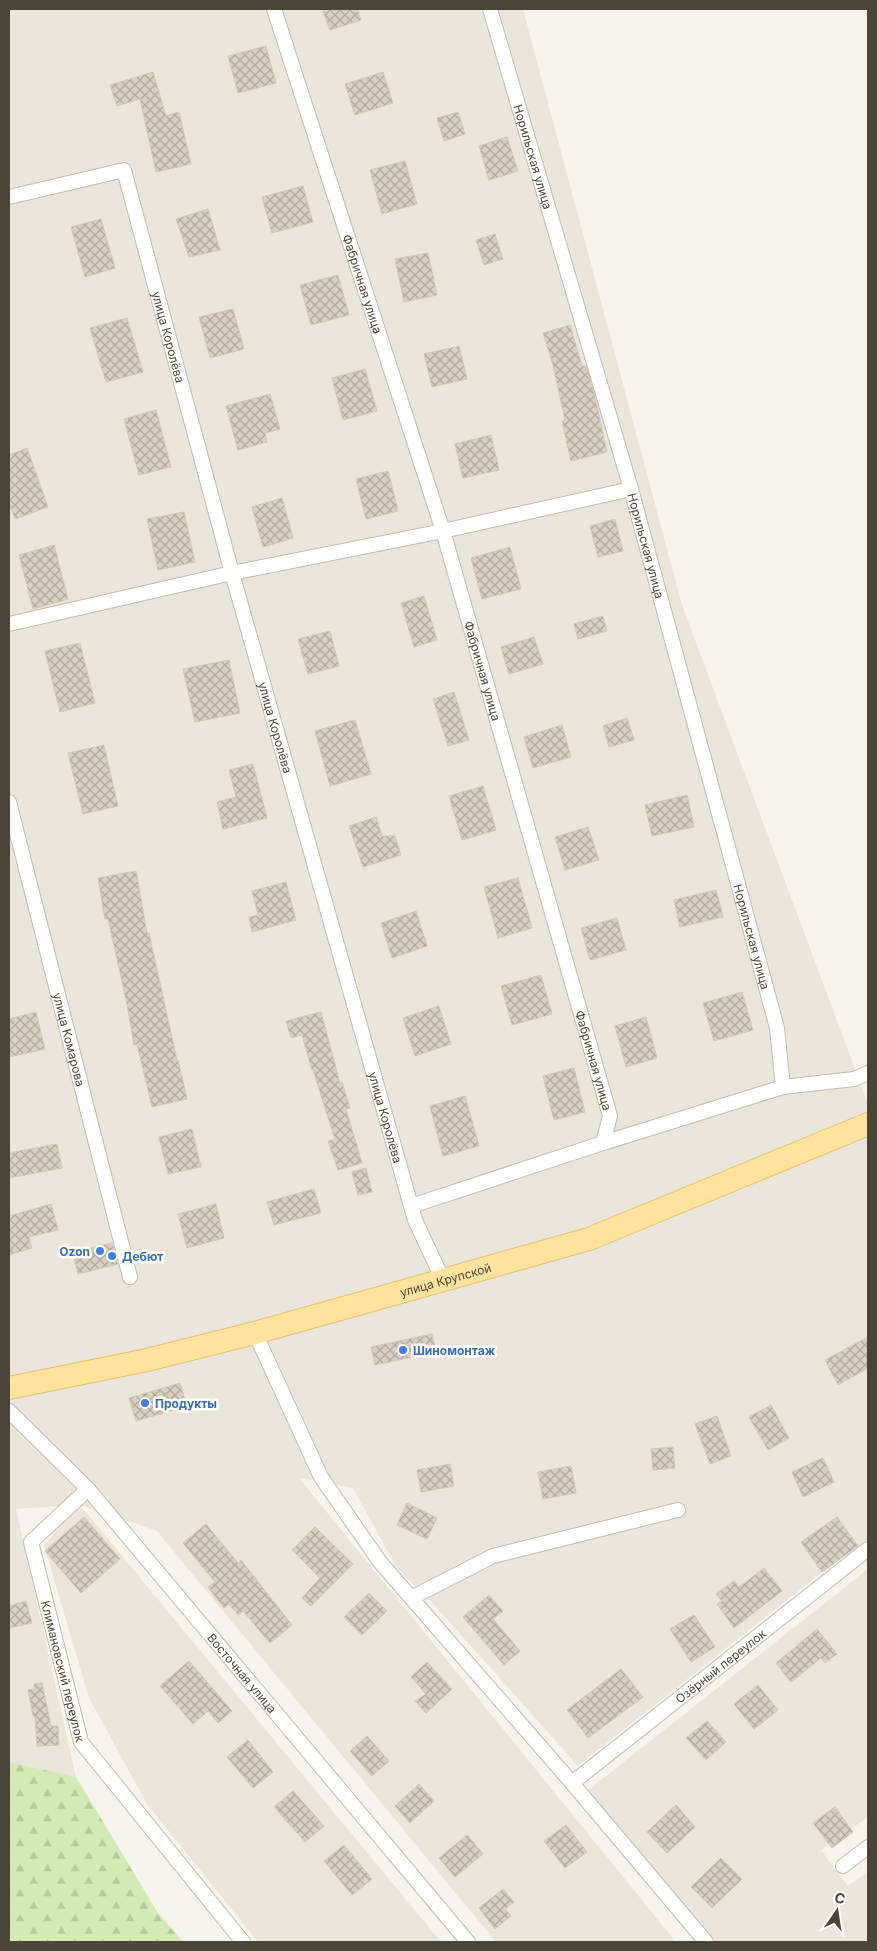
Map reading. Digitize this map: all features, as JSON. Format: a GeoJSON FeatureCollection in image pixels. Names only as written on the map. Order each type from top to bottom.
{"type":"FeatureCollection","features":[{"type":"Feature","properties":{"kind":"main road","name":"улица Крупской"},"geometry":{"type":"LineString","coordinates":[[9,1388],[147,1360],[255,1333],[589,1240],[868,1125]]}},
{"type":"Feature","properties":{"kind":"street","name":"Фабричная улица"},"geometry":{"type":"LineString","coordinates":[[274,9],[443,530],[610,1116],[604,1143]]}},
{"type":"Feature","properties":{"kind":"street","name":"Норильская улица"},"geometry":{"type":"LineString","coordinates":[[490,9],[631,489],[777,1028],[783,1087]]}},
{"type":"Feature","properties":{"kind":"street","name":"улица Королёва"},"geometry":{"type":"LineString","coordinates":[[9,197],[124,170],[232,573],[415,1220],[443,1280]]}},
{"type":"Feature","properties":{"kind":"street"},"geometry":{"type":"LineString","coordinates":[[9,624],[232,573],[631,489]]}},
{"type":"Feature","properties":{"kind":"street","name":"улица Комарова"},"geometry":{"type":"LineString","coordinates":[[9,802],[130,1277]]}},
{"type":"Feature","properties":{"kind":"street"},"geometry":{"type":"LineString","coordinates":[[411,1206],[783,1087],[854,1079],[868,1073]]}},
{"type":"Feature","properties":{"kind":"street"},"geometry":{"type":"LineString","coordinates":[[255,1333],[322,1477],[380,1562],[572,1783],[706,1942]]}},
{"type":"Feature","properties":{"kind":"street","name":"Восточная улица"},"geometry":{"type":"LineString","coordinates":[[9,1411],[88,1489],[468,1942]]}},
{"type":"Feature","properties":{"kind":"street","name":"Климановский переулок"},"geometry":{"type":"LineString","coordinates":[[88,1489],[31,1542],[81,1742],[243,1942]]}},
{"type":"Feature","properties":{"kind":"street"},"geometry":{"type":"LineString","coordinates":[[411,1598],[492,1556],[678,1510]]}},
{"type":"Feature","properties":{"kind":"street","name":"Озёрный переулок"},"geometry":{"type":"LineString","coordinates":[[572,1783],[868,1549]]}},
{"type":"Feature","properties":{"kind":"street"},"geometry":{"type":"LineString","coordinates":[[843,1866],[868,1847]]}},
{"type":"Feature","properties":{"kind":"shaded area"},"geometry":{"type":"Polygon","coordinates":[[[9,9],[523,9],[682,605],[868,1104],[868,1539],[822,1572],[578,1766],[437,1608],[396,1567],[353,1488],[299,1478],[676,1942],[496,1942],[157,1531],[80,1505],[441,1942],[258,1942],[147,1804],[89,1698],[44,1545],[78,1505],[16,1509],[76,1777],[9,1762],[9,9]]]}},
{"type":"Feature","properties":{"kind":"shaded area"},"geometry":{"type":"Polygon","coordinates":[[[868,1569],[868,1817],[821,1850],[848,1886],[868,1872],[868,1942],[715,1942],[587,1791],[868,1569]]]}},
{"type":"Feature","properties":{"kind":"green space"},"geometry":{"type":"Polygon","coordinates":[[[9,1762],[76,1777],[158,1913],[183,1942],[9,1942],[9,1762]]]}},
{"type":"Feature","properties":{"kind":"building"},"geometry":{"type":"Polygon","coordinates":[[[322,9],[357,9],[361,20],[330,30],[322,9]]]}},
{"type":"Feature","properties":{"kind":"building"},"geometry":{"type":"Polygon","coordinates":[[[266,46],[276,83],[238,93],[228,56],[266,46]]]}},
{"type":"Feature","properties":{"kind":"building"},"geometry":{"type":"Polygon","coordinates":[[[153,72],[166,116],[179,112],[191,164],[156,172],[140,99],[117,106],[110,85],[153,72]]]}},
{"type":"Feature","properties":{"kind":"building"},"geometry":{"type":"Polygon","coordinates":[[[383,72],[393,103],[355,115],[345,84],[383,72]]]}},
{"type":"Feature","properties":{"kind":"building"},"geometry":{"type":"Polygon","coordinates":[[[458,112],[465,134],[444,141],[437,118],[458,112]]]}},
{"type":"Feature","properties":{"kind":"building"},"geometry":{"type":"Polygon","coordinates":[[[507,137],[518,171],[489,180],[479,146],[507,137]]]}},
{"type":"Feature","properties":{"kind":"building"},"geometry":{"type":"Polygon","coordinates":[[[405,161],[417,204],[382,214],[370,170],[405,161]]]}},
{"type":"Feature","properties":{"kind":"building"},"geometry":{"type":"Polygon","coordinates":[[[303,186],[313,222],[272,233],[262,197],[303,186]]]}},
{"type":"Feature","properties":{"kind":"building"},"geometry":{"type":"Polygon","coordinates":[[[208,209],[220,250],[189,257],[176,219],[208,209]]]}},
{"type":"Feature","properties":{"kind":"building"},"geometry":{"type":"Polygon","coordinates":[[[101,219],[115,268],[85,277],[71,227],[101,219]]]}},
{"type":"Feature","properties":{"kind":"building"},"geometry":{"type":"Polygon","coordinates":[[[495,234],[503,259],[484,265],[476,240],[495,234]]]}},
{"type":"Feature","properties":{"kind":"building"},"geometry":{"type":"Polygon","coordinates":[[[428,253],[437,295],[404,302],[395,259],[428,253]]]}},
{"type":"Feature","properties":{"kind":"building"},"geometry":{"type":"Polygon","coordinates":[[[338,275],[349,315],[311,325],[300,285],[338,275]]]}},
{"type":"Feature","properties":{"kind":"building"},"geometry":{"type":"Polygon","coordinates":[[[233,309],[244,349],[210,358],[199,317],[233,309]]]}},
{"type":"Feature","properties":{"kind":"building"},"geometry":{"type":"Polygon","coordinates":[[[127,318],[143,372],[106,382],[90,328],[127,318]]]}},
{"type":"Feature","properties":{"kind":"building"},"geometry":{"type":"Polygon","coordinates":[[[570,325],[582,366],[586,366],[594,393],[607,452],[571,461],[562,421],[565,420],[553,365],[543,333],[570,325]]]}},
{"type":"Feature","properties":{"kind":"building"},"geometry":{"type":"Polygon","coordinates":[[[459,346],[467,379],[432,387],[424,354],[459,346]]]}},
{"type":"Feature","properties":{"kind":"building"},"geometry":{"type":"Polygon","coordinates":[[[365,369],[377,411],[343,420],[332,378],[365,369]]]}},
{"type":"Feature","properties":{"kind":"building"},"geometry":{"type":"Polygon","coordinates":[[[270,394],[280,429],[265,433],[267,442],[238,450],[226,406],[270,394]]]}},
{"type":"Feature","properties":{"kind":"building"},"geometry":{"type":"Polygon","coordinates":[[[156,410],[171,467],[139,475],[124,419],[156,410]]]}},
{"type":"Feature","properties":{"kind":"building"},"geometry":{"type":"Polygon","coordinates":[[[491,435],[499,470],[463,478],[455,444],[491,435]]]}},
{"type":"Feature","properties":{"kind":"building"},"geometry":{"type":"Polygon","coordinates":[[[27,448],[48,507],[15,519],[9,503],[9,455],[27,448]]]}},
{"type":"Feature","properties":{"kind":"building"},"geometry":{"type":"Polygon","coordinates":[[[388,471],[398,511],[366,519],[356,479],[388,471]]]}},
{"type":"Feature","properties":{"kind":"building"},"geometry":{"type":"Polygon","coordinates":[[[282,498],[293,538],[263,547],[252,507],[282,498]]]}},
{"type":"Feature","properties":{"kind":"building"},"geometry":{"type":"Polygon","coordinates":[[[184,512],[195,562],[158,570],[147,519],[184,512]]]}},
{"type":"Feature","properties":{"kind":"building"},"geometry":{"type":"Polygon","coordinates":[[[615,519],[623,551],[598,557],[590,526],[615,519]]]}},
{"type":"Feature","properties":{"kind":"building"},"geometry":{"type":"Polygon","coordinates":[[[54,545],[68,599],[33,609],[19,555],[54,545]]]}},
{"type":"Feature","properties":{"kind":"building"},"geometry":{"type":"Polygon","coordinates":[[[510,547],[521,589],[482,599],[471,558],[510,547]]]}},
{"type":"Feature","properties":{"kind":"building"},"geometry":{"type":"Polygon","coordinates":[[[424,596],[437,640],[414,647],[401,603],[424,596]]]}},
{"type":"Feature","properties":{"kind":"building"},"geometry":{"type":"Polygon","coordinates":[[[603,616],[607,631],[578,639],[574,624],[603,616]]]}},
{"type":"Feature","properties":{"kind":"building"},"geometry":{"type":"Polygon","coordinates":[[[330,631],[339,666],[308,674],[298,639],[330,631]]]}},
{"type":"Feature","properties":{"kind":"building"},"geometry":{"type":"Polygon","coordinates":[[[534,637],[543,664],[509,674],[501,647],[534,637]]]}},
{"type":"Feature","properties":{"kind":"building"},"geometry":{"type":"Polygon","coordinates":[[[80,643],[95,703],[60,712],[45,651],[80,643]]]}},
{"type":"Feature","properties":{"kind":"building"},"geometry":{"type":"Polygon","coordinates":[[[229,660],[240,713],[195,722],[183,669],[229,660]]]}},
{"type":"Feature","properties":{"kind":"building"},"geometry":{"type":"Polygon","coordinates":[[[454,692],[469,740],[448,746],[433,699],[454,692]]]}},
{"type":"Feature","properties":{"kind":"building"},"geometry":{"type":"Polygon","coordinates":[[[627,718],[634,740],[609,747],[603,726],[627,718]]]}},
{"type":"Feature","properties":{"kind":"building"},"geometry":{"type":"Polygon","coordinates":[[[355,720],[371,774],[330,786],[315,731],[355,720]]]}},
{"type":"Feature","properties":{"kind":"building"},"geometry":{"type":"Polygon","coordinates":[[[562,725],[571,757],[533,768],[524,737],[562,725]]]}},
{"type":"Feature","properties":{"kind":"building"},"geometry":{"type":"Polygon","coordinates":[[[104,745],[118,806],[83,814],[68,753],[104,745]]]}},
{"type":"Feature","properties":{"kind":"building"},"geometry":{"type":"Polygon","coordinates":[[[253,764],[267,818],[223,829],[217,802],[236,797],[229,770],[253,764]]]}},
{"type":"Feature","properties":{"kind":"building"},"geometry":{"type":"Polygon","coordinates":[[[483,786],[496,830],[462,840],[449,796],[483,786]]]}},
{"type":"Feature","properties":{"kind":"building"},"geometry":{"type":"Polygon","coordinates":[[[687,795],[694,827],[652,836],[645,805],[687,795]]]}},
{"type":"Feature","properties":{"kind":"building"},"geometry":{"type":"Polygon","coordinates":[[[376,817],[382,836],[395,836],[401,855],[363,867],[349,826],[376,817]]]}},
{"type":"Feature","properties":{"kind":"building"},"geometry":{"type":"Polygon","coordinates":[[[588,827],[599,860],[565,870],[555,837],[588,827]]]}},
{"type":"Feature","properties":{"kind":"building"},"geometry":{"type":"Polygon","coordinates":[[[136,871],[147,933],[149,933],[187,1099],[152,1107],[137,1044],[134,1045],[108,919],[105,919],[98,878],[136,871]]]}},
{"type":"Feature","properties":{"kind":"building"},"geometry":{"type":"Polygon","coordinates":[[[518,878],[532,928],[498,938],[484,887],[518,878]]]}},
{"type":"Feature","properties":{"kind":"building"},"geometry":{"type":"Polygon","coordinates":[[[286,882],[296,920],[252,932],[249,917],[258,915],[252,891],[286,882]]]}},
{"type":"Feature","properties":{"kind":"building"},"geometry":{"type":"Polygon","coordinates":[[[716,890],[723,917],[680,927],[674,900],[716,890]]]}},
{"type":"Feature","properties":{"kind":"building"},"geometry":{"type":"Polygon","coordinates":[[[416,911],[427,946],[392,958],[381,923],[416,911]]]}},
{"type":"Feature","properties":{"kind":"building"},"geometry":{"type":"Polygon","coordinates":[[[617,918],[626,950],[590,960],[581,928],[617,918]]]}},
{"type":"Feature","properties":{"kind":"building"},"geometry":{"type":"Polygon","coordinates":[[[541,975],[552,1014],[512,1025],[501,986],[541,975]]]}},
{"type":"Feature","properties":{"kind":"building"},"geometry":{"type":"Polygon","coordinates":[[[742,992],[753,1030],[714,1041],[703,1003],[742,992]]]}},
{"type":"Feature","properties":{"kind":"building"},"geometry":{"type":"Polygon","coordinates":[[[439,1006],[451,1044],[415,1056],[403,1018],[439,1006]]]}},
{"type":"Feature","properties":{"kind":"building"},"geometry":{"type":"Polygon","coordinates":[[[36,1012],[45,1049],[9,1057],[9,1019],[36,1012]]]}},
{"type":"Feature","properties":{"kind":"building"},"geometry":{"type":"Polygon","coordinates":[[[321,1012],[340,1083],[342,1082],[350,1108],[346,1109],[362,1163],[338,1170],[328,1141],[335,1139],[302,1035],[291,1038],[286,1021],[321,1012]]]}},
{"type":"Feature","properties":{"kind":"building"},"geometry":{"type":"Polygon","coordinates":[[[646,1017],[657,1058],[626,1067],[615,1026],[646,1017]]]}},
{"type":"Feature","properties":{"kind":"building"},"geometry":{"type":"Polygon","coordinates":[[[574,1068],[585,1112],[554,1120],[543,1076],[574,1068]]]}},
{"type":"Feature","properties":{"kind":"building"},"geometry":{"type":"Polygon","coordinates":[[[465,1096],[479,1146],[443,1156],[430,1106],[465,1096]]]}},
{"type":"Feature","properties":{"kind":"building"},"geometry":{"type":"Polygon","coordinates":[[[192,1129],[201,1167],[168,1174],[159,1137],[192,1129]]]}},
{"type":"Feature","properties":{"kind":"building"},"geometry":{"type":"Polygon","coordinates":[[[57,1144],[62,1168],[9,1178],[9,1153],[57,1144]]]}},
{"type":"Feature","properties":{"kind":"building"},"geometry":{"type":"Polygon","coordinates":[[[366,1168],[372,1192],[358,1195],[352,1172],[366,1168]]]}},
{"type":"Feature","properties":{"kind":"building"},"geometry":{"type":"Polygon","coordinates":[[[314,1189],[321,1213],[274,1225],[267,1202],[314,1189]]]}},
{"type":"Feature","properties":{"kind":"building"},"geometry":{"type":"Polygon","coordinates":[[[51,1204],[58,1230],[29,1237],[32,1248],[9,1255],[9,1216],[51,1204]]]}},
{"type":"Feature","properties":{"kind":"building"},"geometry":{"type":"Polygon","coordinates":[[[216,1204],[224,1238],[187,1248],[178,1214],[216,1204]]]}},
{"type":"Feature","properties":{"kind":"building"},"geometry":{"type":"Polygon","coordinates":[[[112,1243],[118,1264],[78,1274],[73,1252],[112,1243]]]}},
{"type":"Feature","properties":{"kind":"building"},"geometry":{"type":"Polygon","coordinates":[[[432,1334],[436,1352],[375,1365],[371,1347],[432,1334]]]}},
{"type":"Feature","properties":{"kind":"building"},"geometry":{"type":"Polygon","coordinates":[[[868,1337],[868,1368],[838,1385],[825,1360],[868,1337]]]}},
{"type":"Feature","properties":{"kind":"building"},"geometry":{"type":"Polygon","coordinates":[[[180,1383],[187,1406],[136,1421],[129,1398],[180,1383]]]}},
{"type":"Feature","properties":{"kind":"building"},"geometry":{"type":"Polygon","coordinates":[[[771,1405],[789,1438],[768,1450],[749,1417],[771,1405]]]}},
{"type":"Feature","properties":{"kind":"building"},"geometry":{"type":"Polygon","coordinates":[[[717,1416],[731,1456],[710,1464],[695,1424],[717,1416]]]}},
{"type":"Feature","properties":{"kind":"building"},"geometry":{"type":"Polygon","coordinates":[[[673,1447],[675,1468],[653,1470],[651,1449],[673,1447]]]}},
{"type":"Feature","properties":{"kind":"building"},"geometry":{"type":"Polygon","coordinates":[[[823,1458],[834,1482],[803,1497],[792,1472],[823,1458]]]}},
{"type":"Feature","properties":{"kind":"building"},"geometry":{"type":"Polygon","coordinates":[[[450,1464],[454,1486],[421,1492],[417,1470],[450,1464]]]}},
{"type":"Feature","properties":{"kind":"building"},"geometry":{"type":"Polygon","coordinates":[[[571,1466],[576,1493],[543,1499],[538,1472],[571,1466]]]}},
{"type":"Feature","properties":{"kind":"building"},"geometry":{"type":"Polygon","coordinates":[[[407,1503],[437,1518],[427,1539],[397,1525],[407,1503]]]}},
{"type":"Feature","properties":{"kind":"building"},"geometry":{"type":"Polygon","coordinates":[[[84,1517],[120,1559],[81,1593],[45,1551],[84,1517]]]}},
{"type":"Feature","properties":{"kind":"building"},"geometry":{"type":"Polygon","coordinates":[[[837,1517],[858,1546],[822,1572],[801,1542],[837,1517]]]}},
{"type":"Feature","properties":{"kind":"building"},"geometry":{"type":"Polygon","coordinates":[[[206,1524],[238,1563],[241,1560],[292,1625],[270,1643],[243,1611],[238,1615],[229,1604],[224,1608],[208,1587],[215,1582],[183,1543],[206,1524]]]}},
{"type":"Feature","properties":{"kind":"building"},"geometry":{"type":"Polygon","coordinates":[[[315,1527],[353,1564],[311,1606],[302,1598],[320,1578],[292,1550],[315,1527]]]}},
{"type":"Feature","properties":{"kind":"building"},"geometry":{"type":"Polygon","coordinates":[[[764,1568],[782,1591],[734,1628],[717,1604],[722,1601],[716,1594],[734,1581],[739,1587],[764,1568]]]}},
{"type":"Feature","properties":{"kind":"building"},"geometry":{"type":"Polygon","coordinates":[[[369,1593],[387,1611],[362,1635],[344,1617],[369,1593]]]}},
{"type":"Feature","properties":{"kind":"building"},"geometry":{"type":"Polygon","coordinates":[[[489,1595],[503,1611],[493,1619],[520,1651],[504,1665],[463,1617],[489,1595]]]}},
{"type":"Feature","properties":{"kind":"building"},"geometry":{"type":"Polygon","coordinates":[[[26,1601],[32,1623],[9,1628],[9,1606],[26,1601]]]}},
{"type":"Feature","properties":{"kind":"building"},"geometry":{"type":"Polygon","coordinates":[[[694,1615],[715,1647],[691,1662],[670,1629],[694,1615]]]}},
{"type":"Feature","properties":{"kind":"building"},"geometry":{"type":"Polygon","coordinates":[[[817,1629],[837,1654],[825,1663],[821,1658],[791,1682],[776,1663],[817,1629]]]}},
{"type":"Feature","properties":{"kind":"building"},"geometry":{"type":"Polygon","coordinates":[[[189,1661],[232,1711],[218,1723],[208,1711],[193,1724],[160,1686],[189,1661]]]}},
{"type":"Feature","properties":{"kind":"building"},"geometry":{"type":"Polygon","coordinates":[[[427,1662],[452,1689],[426,1713],[415,1701],[426,1694],[411,1677],[427,1662]]]}},
{"type":"Feature","properties":{"kind":"building"},"geometry":{"type":"Polygon","coordinates":[[[621,1669],[643,1697],[588,1738],[567,1710],[621,1669]]]}},
{"type":"Feature","properties":{"kind":"building"},"geometry":{"type":"Polygon","coordinates":[[[42,1683],[51,1726],[58,1726],[59,1745],[37,1746],[35,1716],[33,1716],[28,1690],[34,1689],[34,1684],[42,1683]]]}},
{"type":"Feature","properties":{"kind":"building"},"geometry":{"type":"Polygon","coordinates":[[[758,1685],[778,1710],[754,1729],[734,1704],[758,1685]]]}},
{"type":"Feature","properties":{"kind":"building"},"geometry":{"type":"Polygon","coordinates":[[[707,1721],[726,1742],[706,1760],[686,1738],[707,1721]]]}},
{"type":"Feature","properties":{"kind":"building"},"geometry":{"type":"Polygon","coordinates":[[[367,1736],[389,1761],[372,1776],[350,1751],[367,1736]]]}},
{"type":"Feature","properties":{"kind":"building"},"geometry":{"type":"Polygon","coordinates":[[[248,1740],[273,1772],[253,1788],[227,1757],[248,1740]]]}},
{"type":"Feature","properties":{"kind":"building"},"geometry":{"type":"Polygon","coordinates":[[[419,1784],[434,1801],[410,1823],[395,1806],[419,1784]]]}},
{"type":"Feature","properties":{"kind":"building"},"geometry":{"type":"Polygon","coordinates":[[[293,1791],[324,1826],[305,1842],[274,1807],[293,1791]]]}},
{"type":"Feature","properties":{"kind":"building"},"geometry":{"type":"Polygon","coordinates":[[[676,1805],[695,1827],[667,1853],[647,1832],[676,1805]]]}},
{"type":"Feature","properties":{"kind":"building"},"geometry":{"type":"Polygon","coordinates":[[[835,1807],[853,1832],[832,1848],[813,1823],[835,1807]]]}},
{"type":"Feature","properties":{"kind":"building"},"geometry":{"type":"Polygon","coordinates":[[[566,1825],[587,1852],[565,1868],[544,1841],[566,1825]]]}},
{"type":"Feature","properties":{"kind":"building"},"geometry":{"type":"Polygon","coordinates":[[[467,1835],[483,1854],[455,1877],[439,1858],[467,1835]]]}},
{"type":"Feature","properties":{"kind":"building"},"geometry":{"type":"Polygon","coordinates":[[[344,1845],[372,1879],[352,1895],[324,1861],[344,1845]]]}},
{"type":"Feature","properties":{"kind":"building"},"geometry":{"type":"Polygon","coordinates":[[[721,1858],[742,1879],[712,1908],[691,1887],[721,1858]]]}},
{"type":"Feature","properties":{"kind":"building"},"geometry":{"type":"Polygon","coordinates":[[[503,1889],[514,1902],[505,1909],[511,1916],[495,1929],[479,1908],[503,1889]]]}},
{"type":"Feature","properties":{"kind":"place","name":"Ozon"},"geometry":{"type":"Point","coordinates":[100,1251]}},
{"type":"Feature","properties":{"kind":"place","name":"Дебют"},"geometry":{"type":"Point","coordinates":[112,1256]}},
{"type":"Feature","properties":{"kind":"place","name":"Шиномонтаж"},"geometry":{"type":"Point","coordinates":[403,1350]}},
{"type":"Feature","properties":{"kind":"place","name":"Продукты"},"geometry":{"type":"Point","coordinates":[145,1403]}}]}
